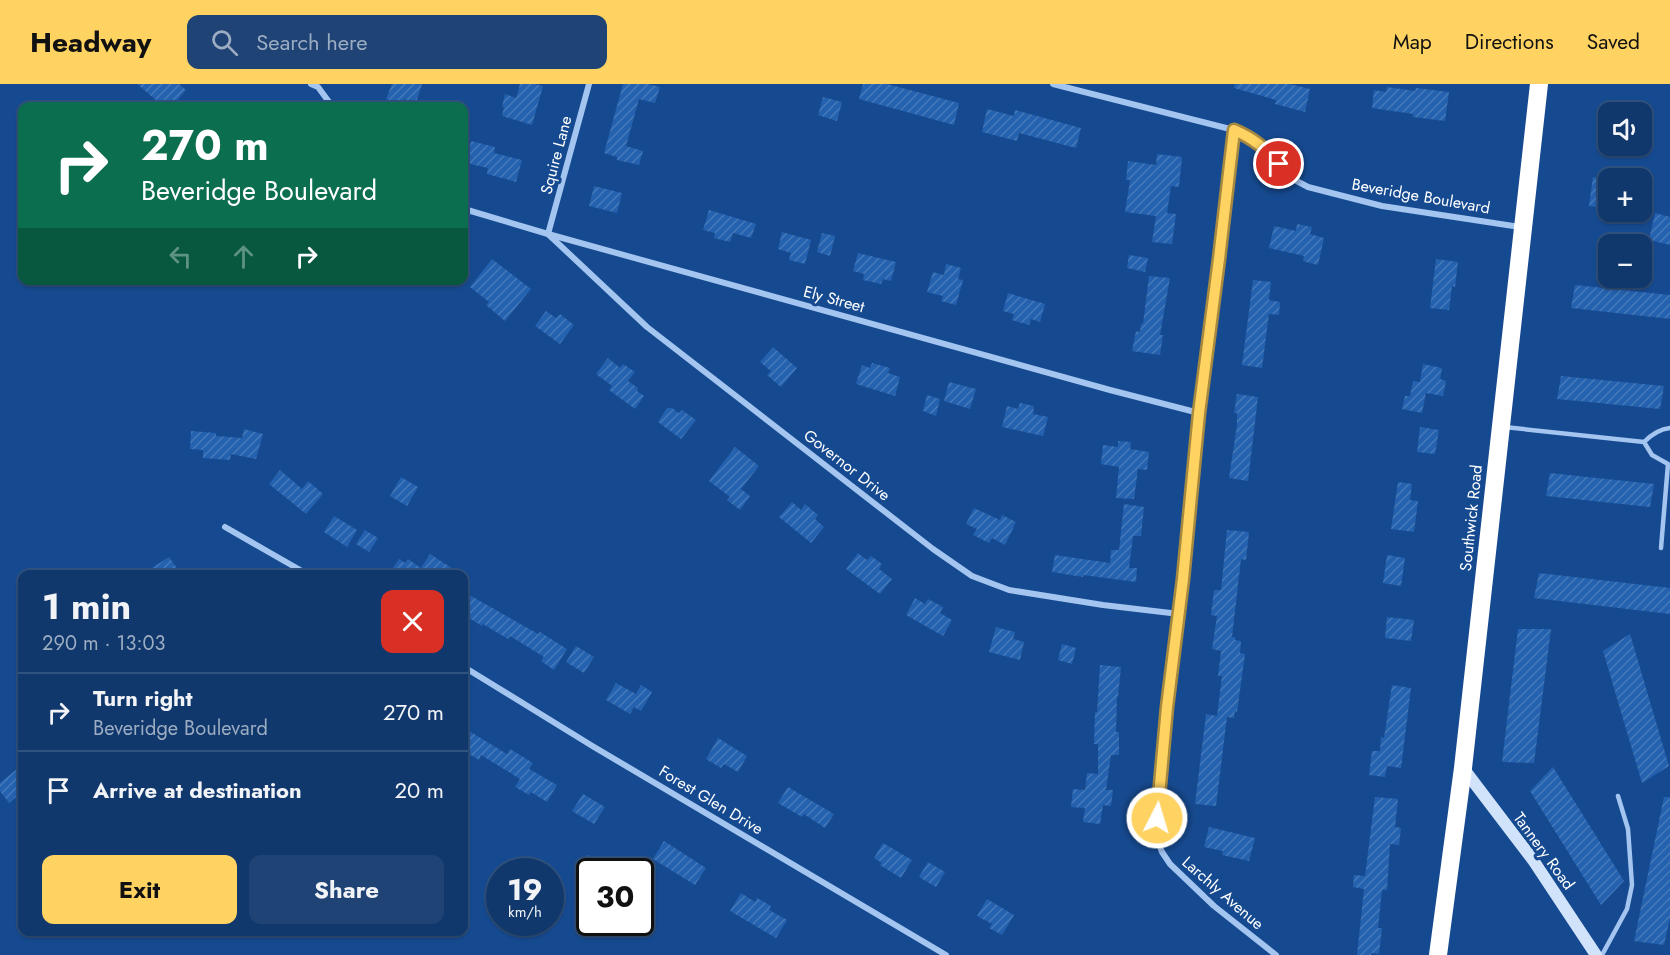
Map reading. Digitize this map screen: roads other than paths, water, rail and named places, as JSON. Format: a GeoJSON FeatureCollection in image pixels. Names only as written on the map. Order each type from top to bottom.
{"type":"FeatureCollection","features":[{"type":"Feature","properties":{"kind":"highway","name":"Southwick Road"},"geometry":{"type":"LineString","coordinates":[[1438,955],[1462,768],[1539,84]]}},
{"type":"Feature","properties":{"kind":"street"},"geometry":{"type":"LineString","coordinates":[[311,84],[318,87],[329,102]]}},
{"type":"Feature","properties":{"kind":"street","name":"Squire Lane"},"geometry":{"type":"LineString","coordinates":[[548,234],[589,84]]}},
{"type":"Feature","properties":{"kind":"street","name":"Beveridge Boulevard"},"geometry":{"type":"LineString","coordinates":[[1053,84],[1234,130],[1249,136],[1293,179],[1308,187],[1382,206],[1523,228]]}},
{"type":"Feature","properties":{"kind":"street","name":"Larchly Avenue"},"geometry":{"type":"LineString","coordinates":[[1234,130],[1199,413],[1157,805],[1157,839],[1165,858],[1192,886],[1234,923],[1276,955]]}},
{"type":"Feature","properties":{"kind":"street","name":"Ely Street"},"geometry":{"type":"LineString","coordinates":[[468,210],[1199,413]]}},
{"type":"Feature","properties":{"kind":"street","name":"Governor Drive"},"geometry":{"type":"LineString","coordinates":[[548,234],[647,327],[933,549],[972,576],[1009,590],[1179,614]]}},
{"type":"Feature","properties":{"kind":"street"},"geometry":{"type":"LineString","coordinates":[[225,527],[300,570]]}},
{"type":"Feature","properties":{"kind":"street","name":"Forest Glen Drive"},"geometry":{"type":"LineString","coordinates":[[468,669],[594,747],[946,955]]}},
{"type":"Feature","properties":{"kind":"street","name":"Tannery Road"},"geometry":{"type":"LineString","coordinates":[[1462,768],[1533,860],[1596,955]]}},
{"type":"Feature","properties":{"kind":"lane"},"geometry":{"type":"LineString","coordinates":[[1644,442],[1650,435],[1670,428],[1670,422]]}},
{"type":"Feature","properties":{"kind":"lane"},"geometry":{"type":"LineString","coordinates":[[1500,427],[1644,442]]}},
{"type":"Feature","properties":{"kind":"lane"},"geometry":{"type":"LineString","coordinates":[[1644,442],[1652,455],[1669,464],[1661,548]]}},
{"type":"Feature","properties":{"kind":"lane"},"geometry":{"type":"LineString","coordinates":[[1602,955],[1628,909],[1632,885],[1628,829],[1617,796]]}}]}
